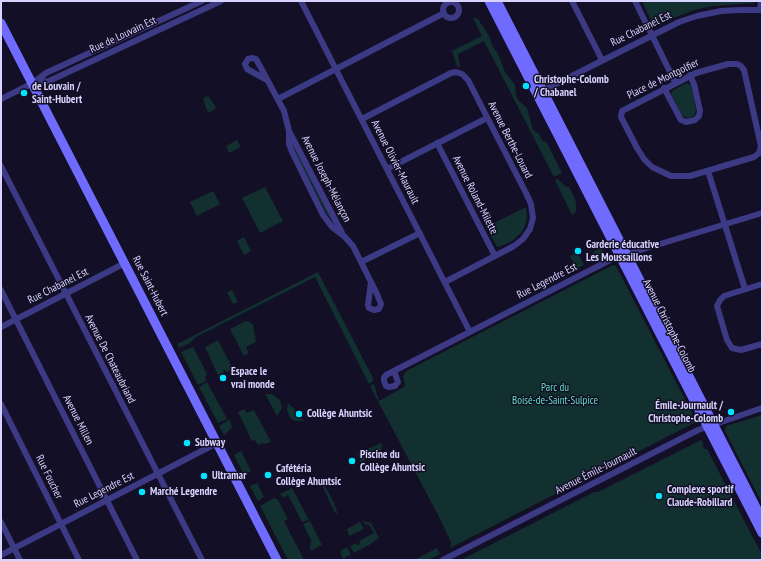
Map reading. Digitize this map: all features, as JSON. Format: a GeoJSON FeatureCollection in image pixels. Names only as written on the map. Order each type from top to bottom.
{"type":"FeatureCollection","features":[{"type":"Feature","properties":{"kind":"main road","name":"Avenue Christophe-Colomb"},"geometry":{"type":"LineString","coordinates":[[489,1],[540,92]]}},
{"type":"Feature","properties":{"kind":"main road","name":"Avenue Christophe-Colomb"},"geometry":{"type":"LineString","coordinates":[[497,1],[540,92],[710,425],[762,533]]}},
{"type":"Feature","properties":{"kind":"main road","name":"Rue Saint-Hubert"},"geometry":{"type":"LineString","coordinates":[[1,23],[277,560]]}},
{"type":"Feature","properties":{"kind":"main road","name":"Avenue Christophe-Colomb"},"geometry":{"type":"LineString","coordinates":[[710,425],[762,519]]}},
{"type":"Feature","properties":{"kind":"street","name":"Rue de Louvain Est"},"geometry":{"type":"LineString","coordinates":[[1,99],[33,83],[46,73],[202,1]]}},
{"type":"Feature","properties":{"kind":"street","name":"Rue de Louvain Est"},"geometry":{"type":"LineString","coordinates":[[33,83],[49,81],[221,1]]}},
{"type":"Feature","properties":{"kind":"street","name":"Avenue Olivier-Maurault"},"geometry":{"type":"LineString","coordinates":[[301,1],[470,332]]}},
{"type":"Feature","properties":{"kind":"street"},"geometry":{"type":"LineString","coordinates":[[572,1],[602,60]]}},
{"type":"Feature","properties":{"kind":"street"},"geometry":{"type":"LineString","coordinates":[[635,1],[675,82]]}},
{"type":"Feature","properties":{"kind":"street"},"geometry":{"type":"LineString","coordinates":[[761,1],[761,10]]}},
{"type":"Feature","properties":{"kind":"street","name":"Rue Chabanel Est"},"geometry":{"type":"LineString","coordinates":[[540,92],[679,22],[707,14],[731,10],[761,10]]}},
{"type":"Feature","properties":{"kind":"street"},"geometry":{"type":"LineString","coordinates":[[278,99],[444,13]]}},
{"type":"Feature","properties":{"kind":"street","name":"Place de Montgolfier"},"geometry":{"type":"LineString","coordinates":[[728,64],[737,64],[742,67],[761,146],[760,152],[756,156],[686,177],[667,174],[649,165],[636,148],[621,118],[622,112],[626,108],[675,82],[703,70],[728,64]]}},
{"type":"Feature","properties":{"kind":"street","name":"Avenue Berthe-Louard"},"geometry":{"type":"LineString","coordinates":[[362,119],[451,73],[456,72],[462,74],[466,78],[526,193],[531,204],[532,213],[531,226],[523,239],[495,256],[445,282]]}},
{"type":"Feature","properties":{"kind":"street"},"geometry":{"type":"LineString","coordinates":[[664,88],[681,120],[686,122],[695,120],[699,116],[700,111],[694,84],[690,75]]}},
{"type":"Feature","properties":{"kind":"street","name":"Avenue Joseph-Mélançon"},"geometry":{"type":"LineString","coordinates":[[267,80],[285,114],[289,131],[344,236],[353,246],[371,282]]}},
{"type":"Feature","properties":{"kind":"street"},"geometry":{"type":"LineString","coordinates":[[387,169],[487,118]]}},
{"type":"Feature","properties":{"kind":"street","name":"Avenue Roland-Milette"},"geometry":{"type":"LineString","coordinates":[[437,143],[495,256]]}},
{"type":"Feature","properties":{"kind":"street","name":"Avenue De Chateaubriand"},"geometry":{"type":"LineString","coordinates":[[1,166],[202,560]]}},
{"type":"Feature","properties":{"kind":"street"},"geometry":{"type":"LineString","coordinates":[[708,171],[745,289]]}},
{"type":"Feature","properties":{"kind":"street","name":"Rue Legendre Est"},"geometry":{"type":"LineString","coordinates":[[394,371],[608,261],[762,213]]}},
{"type":"Feature","properties":{"kind":"street"},"geometry":{"type":"LineString","coordinates":[[361,262],[420,233]]}},
{"type":"Feature","properties":{"kind":"street","name":"Rue Chabanel Est"},"geometry":{"type":"LineString","coordinates":[[1,327],[125,263]]}},
{"type":"Feature","properties":{"kind":"street"},"geometry":{"type":"LineString","coordinates":[[762,284],[724,296],[718,303],[718,309],[727,340],[732,348],[743,350],[762,344]]}},
{"type":"Feature","properties":{"kind":"street","name":"Avenue Millen"},"geometry":{"type":"LineString","coordinates":[[1,290],[137,560]]}},
{"type":"Feature","properties":{"kind":"street","name":"Rue Foucher"},"geometry":{"type":"LineString","coordinates":[[1,404],[79,560]]}},
{"type":"Feature","properties":{"kind":"street","name":"Avenue Émile-Journault"},"geometry":{"type":"LineString","coordinates":[[443,560],[710,425],[762,408]]}},
{"type":"Feature","properties":{"kind":"street","name":"Rue Legendre Est"},"geometry":{"type":"LineString","coordinates":[[1,555],[217,443]]}},
{"type":"Feature","properties":{"kind":"street"},"geometry":{"type":"LineString","coordinates":[[1,522],[20,560]]}},
{"type":"Feature","properties":{"kind":"green space"},"geometry":{"type":"Polygon","coordinates":[[[642,1],[754,1],[754,3],[713,6],[694,10],[654,25],[642,1]]]}},
{"type":"Feature","properties":{"kind":"green space"},"geometry":{"type":"Polygon","coordinates":[[[473,18],[478,19],[489,36],[505,72],[515,85],[518,100],[527,108],[533,130],[539,134],[542,140],[547,143],[562,173],[554,177],[484,41],[458,54],[460,67],[457,66],[452,51],[482,36],[473,18]]]}},
{"type":"Feature","properties":{"kind":"green space"},"geometry":{"type":"Polygon","coordinates":[[[687,83],[691,85],[696,110],[694,116],[687,118],[682,115],[671,94],[673,90],[687,83]]]}},
{"type":"Feature","properties":{"kind":"green space"},"geometry":{"type":"Polygon","coordinates":[[[208,96],[216,107],[210,112],[208,112],[206,108],[203,98],[208,96]]]}},
{"type":"Feature","properties":{"kind":"green space"},"geometry":{"type":"Polygon","coordinates":[[[237,140],[241,147],[229,153],[226,146],[237,140]]]}},
{"type":"Feature","properties":{"kind":"green space"},"geometry":{"type":"Polygon","coordinates":[[[292,144],[334,223],[326,213],[295,153],[292,144]]]}},
{"type":"Feature","properties":{"kind":"green space"},"geometry":{"type":"Polygon","coordinates":[[[558,179],[565,186],[569,187],[575,199],[576,211],[572,215],[555,180],[558,179]]]}},
{"type":"Feature","properties":{"kind":"green space"},"geometry":{"type":"Polygon","coordinates":[[[265,187],[283,221],[260,233],[242,198],[265,187]]]}},
{"type":"Feature","properties":{"kind":"green space"},"geometry":{"type":"Polygon","coordinates":[[[213,191],[220,204],[197,216],[190,202],[213,191]]]}},
{"type":"Feature","properties":{"kind":"green space"},"geometry":{"type":"Polygon","coordinates":[[[526,207],[527,217],[525,226],[521,233],[512,241],[497,247],[486,227],[526,207]]]}},
{"type":"Feature","properties":{"kind":"green space"},"geometry":{"type":"Polygon","coordinates":[[[244,237],[251,251],[244,255],[237,241],[244,237]]]}},
{"type":"Feature","properties":{"kind":"green space"},"geometry":{"type":"Polygon","coordinates":[[[594,245],[599,245],[606,255],[596,261],[592,253],[596,251],[594,245]]]}},
{"type":"Feature","properties":{"kind":"green space"},"geometry":{"type":"Polygon","coordinates":[[[577,252],[584,265],[577,269],[570,256],[577,252]]]}},
{"type":"Feature","properties":{"kind":"green space","name":"Parc du Boisé-de-Saint-Sulpice"},"geometry":{"type":"Polygon","coordinates":[[[613,265],[616,266],[693,415],[691,416],[696,422],[450,548],[451,542],[439,517],[370,386],[374,384],[379,401],[404,387],[405,384],[403,376],[406,371],[613,265]]]}},
{"type":"Feature","properties":{"kind":"green space"},"geometry":{"type":"Polygon","coordinates":[[[318,272],[372,376],[373,381],[369,384],[315,277],[196,337],[190,343],[179,348],[177,344],[318,272]]]}},
{"type":"Feature","properties":{"kind":"green space"},"geometry":{"type":"Polygon","coordinates":[[[232,290],[238,302],[233,304],[227,292],[232,290]]]}},
{"type":"Feature","properties":{"kind":"green space"},"geometry":{"type":"Polygon","coordinates":[[[246,321],[253,325],[256,342],[246,347],[249,353],[244,356],[230,329],[246,321]]]}},
{"type":"Feature","properties":{"kind":"green space"},"geometry":{"type":"Polygon","coordinates":[[[218,340],[233,369],[227,372],[223,369],[224,372],[218,375],[205,347],[218,340]]]}},
{"type":"Feature","properties":{"kind":"green space"},"geometry":{"type":"Polygon","coordinates":[[[193,347],[207,374],[205,377],[206,381],[198,385],[181,352],[193,347]]]}},
{"type":"Feature","properties":{"kind":"green space"},"geometry":{"type":"Polygon","coordinates":[[[207,382],[227,419],[218,423],[199,387],[207,382]]]}},
{"type":"Feature","properties":{"kind":"green space"},"geometry":{"type":"Polygon","coordinates":[[[265,394],[272,394],[280,400],[282,408],[277,416],[265,394]]]}},
{"type":"Feature","properties":{"kind":"green space"},"geometry":{"type":"Polygon","coordinates":[[[288,403],[304,421],[295,421],[290,418],[287,410],[288,403]]]}},
{"type":"Feature","properties":{"kind":"green space"},"geometry":{"type":"Polygon","coordinates":[[[244,409],[247,413],[254,410],[271,442],[258,445],[255,440],[252,441],[238,412],[244,409]]]}},
{"type":"Feature","properties":{"kind":"green space"},"geometry":{"type":"Polygon","coordinates":[[[762,415],[762,503],[725,431],[726,426],[762,415]]]}},
{"type":"Feature","properties":{"kind":"green space"},"geometry":{"type":"Polygon","coordinates":[[[230,419],[232,428],[224,435],[219,426],[230,419]]]}},
{"type":"Feature","properties":{"kind":"green space","name":"Complexe sportif Claude-Robillard"},"geometry":{"type":"Polygon","coordinates":[[[701,440],[704,449],[707,449],[762,555],[762,560],[461,560],[594,492],[598,492],[701,440]]]}},
{"type":"Feature","properties":{"kind":"green space"},"geometry":{"type":"Polygon","coordinates":[[[381,443],[382,448],[380,452],[361,462],[357,454],[381,443]]]}},
{"type":"Feature","properties":{"kind":"green space"},"geometry":{"type":"Polygon","coordinates":[[[241,451],[251,471],[244,475],[234,455],[241,451]]]}},
{"type":"Feature","properties":{"kind":"green space"},"geometry":{"type":"Polygon","coordinates":[[[257,483],[264,497],[258,501],[250,486],[257,483]]]}},
{"type":"Feature","properties":{"kind":"green space"},"geometry":{"type":"Polygon","coordinates":[[[324,484],[334,503],[338,515],[334,511],[322,485],[324,484]]]}},
{"type":"Feature","properties":{"kind":"green space"},"geometry":{"type":"Polygon","coordinates":[[[292,488],[309,520],[302,522],[288,495],[283,498],[280,494],[292,488]]]}},
{"type":"Feature","properties":{"kind":"green space"},"geometry":{"type":"Polygon","coordinates":[[[274,498],[278,500],[288,519],[284,521],[304,560],[288,560],[260,506],[274,498]]]}},
{"type":"Feature","properties":{"kind":"green space"},"geometry":{"type":"Polygon","coordinates":[[[310,521],[322,545],[311,551],[311,540],[303,524],[310,521]]]}},
{"type":"Feature","properties":{"kind":"green space"},"geometry":{"type":"Polygon","coordinates":[[[363,521],[371,523],[379,538],[354,553],[350,546],[356,543],[357,545],[360,544],[359,541],[374,533],[370,526],[367,524],[365,525],[363,521]]]}},
{"type":"Feature","properties":{"kind":"green space"},"geometry":{"type":"Polygon","coordinates":[[[360,522],[364,529],[349,536],[347,529],[360,522]]]}},
{"type":"Feature","properties":{"kind":"green space"},"geometry":{"type":"Polygon","coordinates":[[[347,547],[351,554],[343,559],[340,551],[347,547]]]}},
{"type":"Feature","properties":{"kind":"green space"},"geometry":{"type":"Polygon","coordinates":[[[437,548],[440,554],[428,560],[414,560],[437,548]]]}},
{"type":"Feature","properties":{"kind":"place","name":"Christophe-Colomb / Chabanel"},"geometry":{"type":"Point","coordinates":[526,86]}},
{"type":"Feature","properties":{"kind":"place","name":"de Louvain / Saint-Hubert"},"geometry":{"type":"Point","coordinates":[24,93]}},
{"type":"Feature","properties":{"kind":"place","name":"Garderie éducative Les Moussaillons"},"geometry":{"type":"Point","coordinates":[578,251]}},
{"type":"Feature","properties":{"kind":"place","name":"Espace le vrai monde"},"geometry":{"type":"Point","coordinates":[223,378]}},
{"type":"Feature","properties":{"kind":"place","name":"Émile-Journault / Christophe-Colomb"},"geometry":{"type":"Point","coordinates":[731,412]}},
{"type":"Feature","properties":{"kind":"place","name":"Collège Ahuntsic"},"geometry":{"type":"Point","coordinates":[299,414]}},
{"type":"Feature","properties":{"kind":"place","name":"Subway"},"geometry":{"type":"Point","coordinates":[187,443]}},
{"type":"Feature","properties":{"kind":"place","name":"Piscine du Collège Ahuntsic"},"geometry":{"type":"Point","coordinates":[352,461]}},
{"type":"Feature","properties":{"kind":"place","name":"Cafétéria Collège Ahuntsic"},"geometry":{"type":"Point","coordinates":[268,475]}},
{"type":"Feature","properties":{"kind":"place","name":"Ultramar"},"geometry":{"type":"Point","coordinates":[204,476]}},
{"type":"Feature","properties":{"kind":"place","name":"Marché Legendre"},"geometry":{"type":"Point","coordinates":[142,492]}},
{"type":"Feature","properties":{"kind":"place","name":"Complexe sportif Claude-Robillard"},"geometry":{"type":"Point","coordinates":[659,496]}}]}
